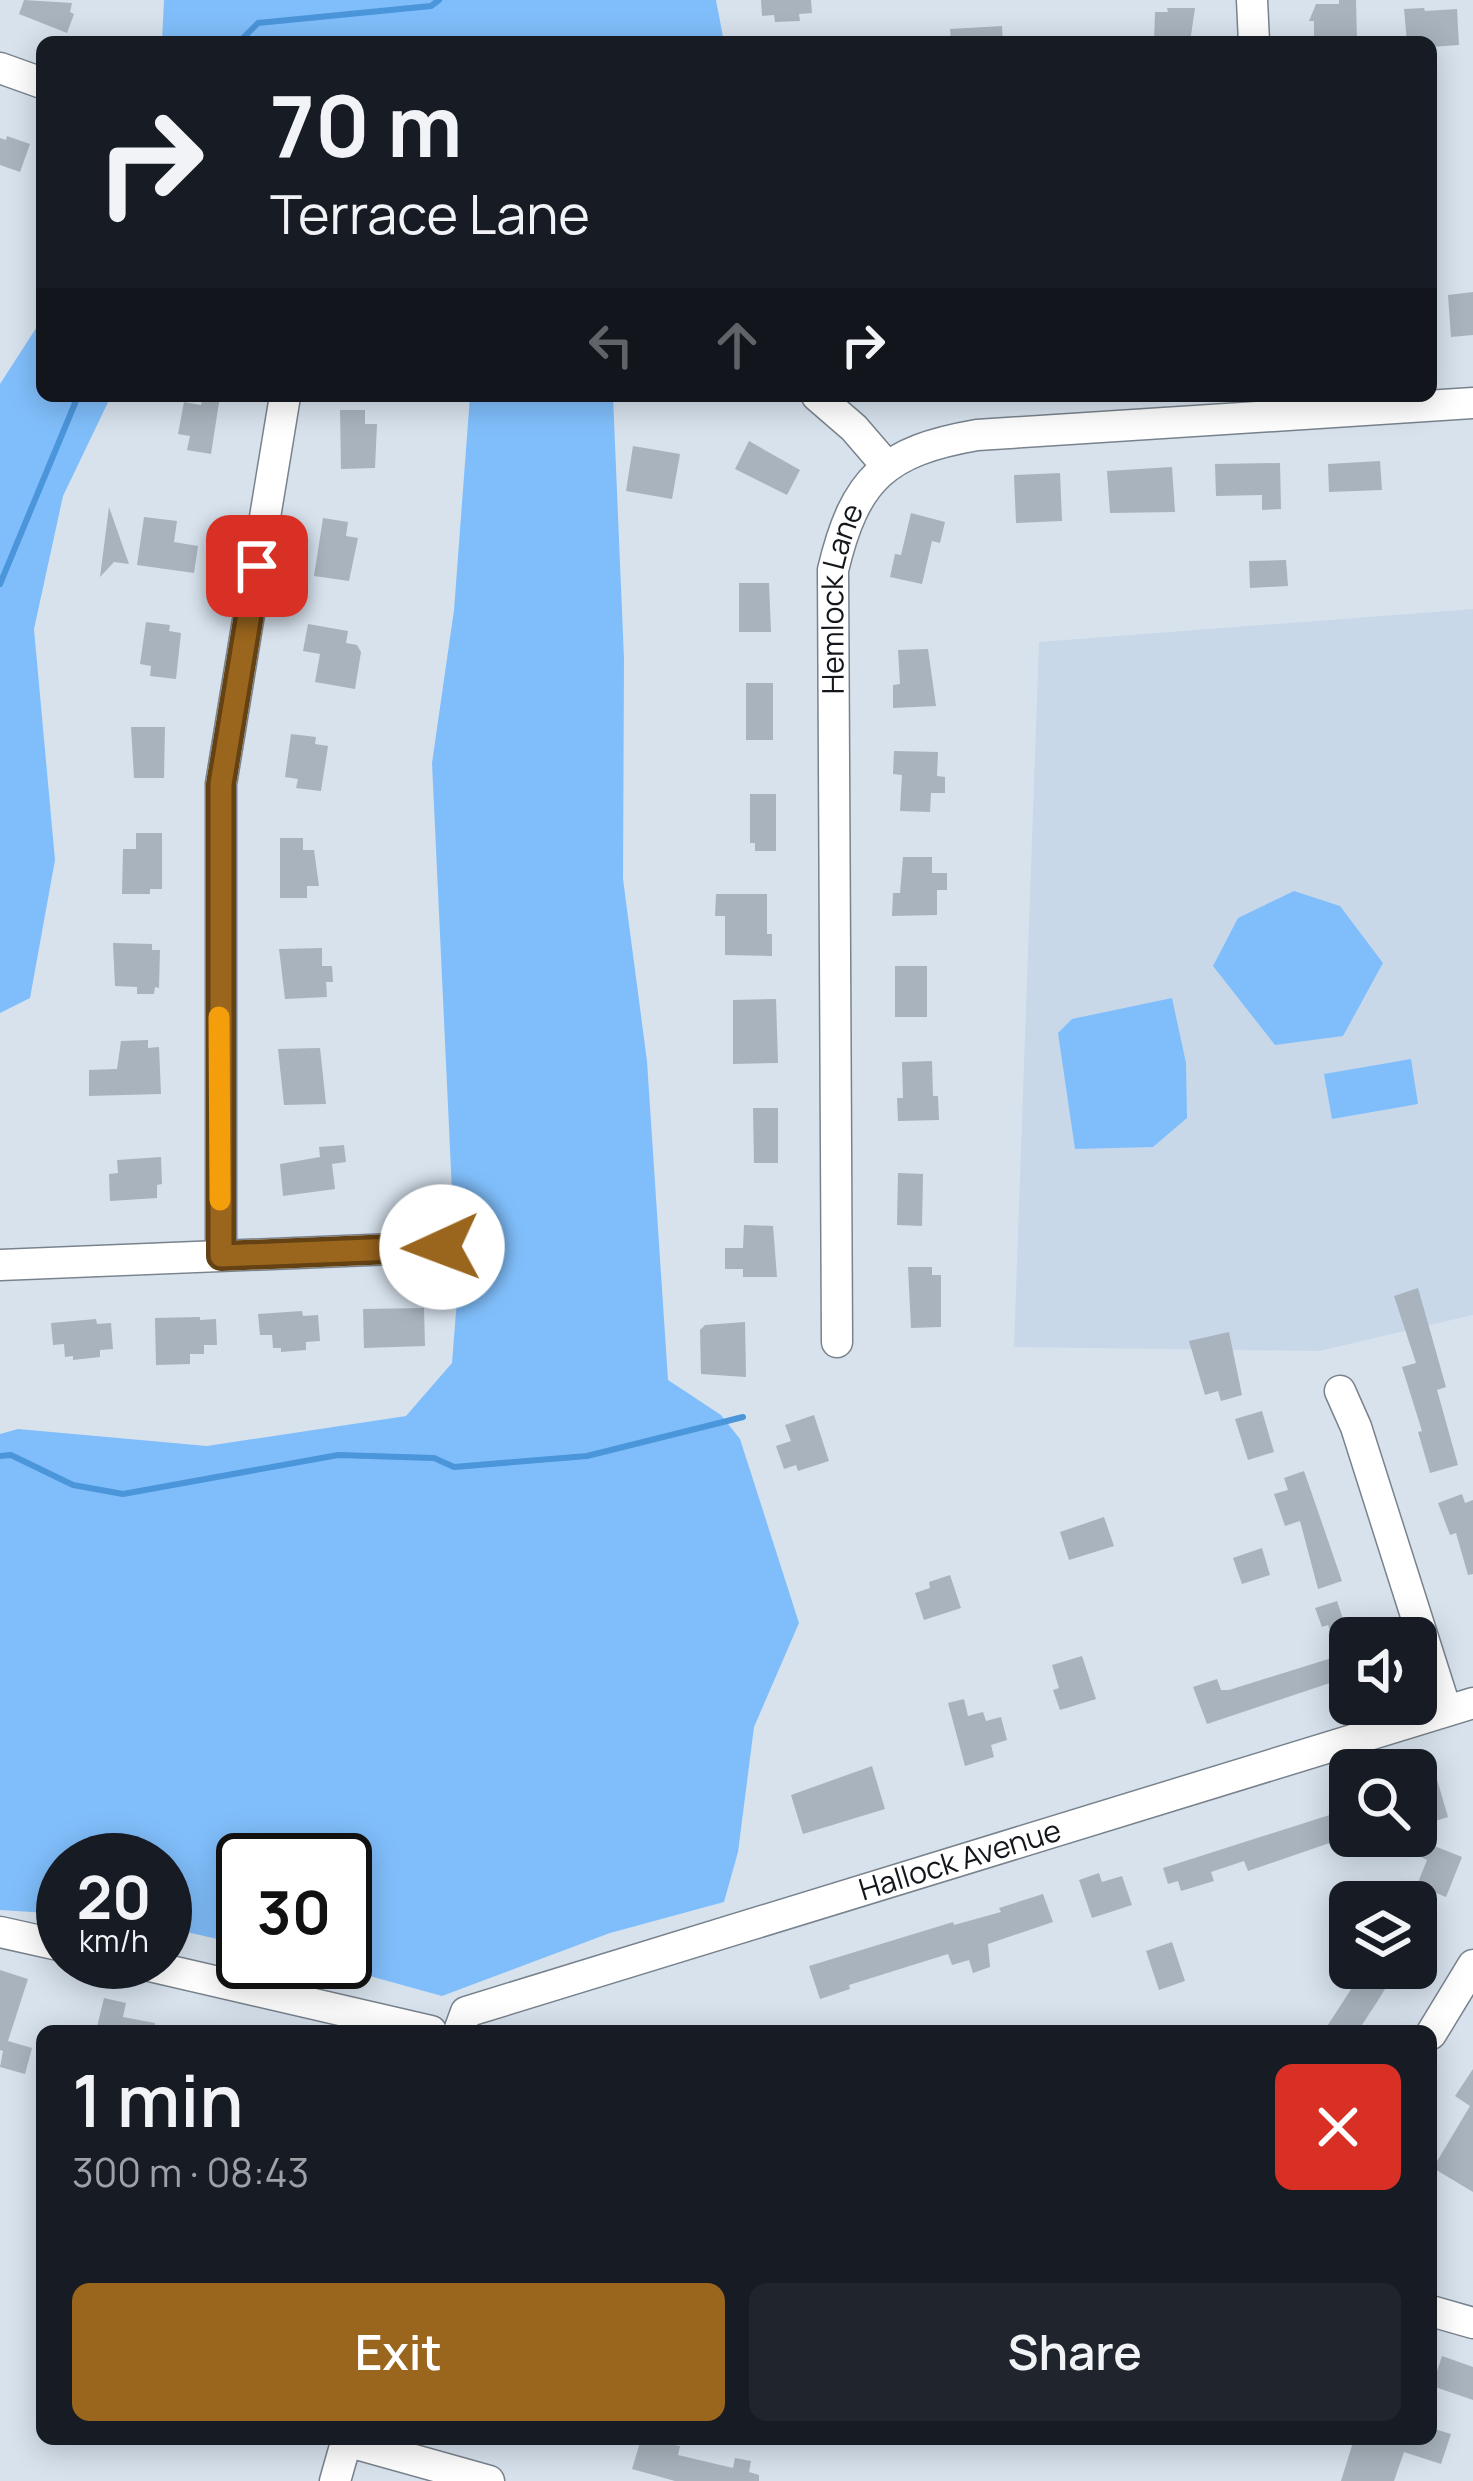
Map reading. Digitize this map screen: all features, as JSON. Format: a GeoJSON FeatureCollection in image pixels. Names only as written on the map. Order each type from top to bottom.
{"type":"FeatureCollection","features":[{"type":"Feature","properties":{"kind":"street"},"geometry":{"type":"LineString","coordinates":[[1252,0],[1254,36]]}},
{"type":"Feature","properties":{"kind":"street"},"geometry":{"type":"LineString","coordinates":[[0,68],[36,81]]}},
{"type":"Feature","properties":{"kind":"street"},"geometry":{"type":"LineString","coordinates":[[221,1256],[221,784],[284,402]]}},
{"type":"Feature","properties":{"kind":"street"},"geometry":{"type":"LineString","coordinates":[[824,402],[885,464]]}},
{"type":"Feature","properties":{"kind":"street","name":"Hemlock Lane"},"geometry":{"type":"LineString","coordinates":[[837,1342],[833,570],[858,502],[885,464],[928,443],[976,435],[1272,406],[1473,403]]}},
{"type":"Feature","properties":{"kind":"street"},"geometry":{"type":"LineString","coordinates":[[0,1265],[442,1247]]}},
{"type":"Feature","properties":{"kind":"street"},"geometry":{"type":"LineString","coordinates":[[1340,1391],[1460,1706]]}},
{"type":"Feature","properties":{"kind":"street","name":"Hallock Avenue"},"geometry":{"type":"LineString","coordinates":[[461,2025],[466,2012],[590,1972],[1460,1706]]}},
{"type":"Feature","properties":{"kind":"street"},"geometry":{"type":"LineString","coordinates":[[0,1932],[36,1940]]}},
{"type":"Feature","properties":{"kind":"street"},"geometry":{"type":"LineString","coordinates":[[1436,2025],[1473,1965]]}},
{"type":"Feature","properties":{"kind":"street"},"geometry":{"type":"LineString","coordinates":[[192,1976],[405,2025]]}},
{"type":"Feature","properties":{"kind":"street"},"geometry":{"type":"LineString","coordinates":[[1437,2313],[1473,2323]]}},
{"type":"Feature","properties":{"kind":"street"},"geometry":{"type":"LineString","coordinates":[[335,2481],[346,2445]]}},
{"type":"Feature","properties":{"kind":"street"},"geometry":{"type":"LineString","coordinates":[[364,2445],[489,2481]]}},
{"type":"Feature","properties":{"kind":"shaded area"},"geometry":{"type":"Polygon","coordinates":[[[164,0],[716,0],[723,36],[162,36],[164,0]]]}},
{"type":"Feature","properties":{"kind":"shaded area"},"geometry":{"type":"Polygon","coordinates":[[[36,328],[36,402],[108,402],[63,496],[34,629],[55,860],[30,998],[0,1013],[0,384],[36,328]]]}},
{"type":"Feature","properties":{"kind":"shaded area"},"geometry":{"type":"Polygon","coordinates":[[[470,402],[613,402],[624,659],[623,879],[647,1061],[668,1380],[721,1415],[740,1439],[799,1623],[754,1727],[738,1852],[724,1902],[610,1933],[442,1996],[372,1977],[372,1833],[216,1833],[216,1939],[192,1933],[192,1833],[36,1833],[36,1912],[0,1910],[0,1434],[18,1429],[207,1446],[406,1416],[452,1363],[457,1299],[432,763],[454,610],[470,402]]]}},
{"type":"Feature","properties":{"kind":"shaded area"},"geometry":{"type":"Polygon","coordinates":[[[1473,609],[1473,1315],[1319,1351],[1014,1347],[1039,642],[1473,609]]]}},
{"type":"Feature","properties":{"kind":"shaded area"},"geometry":{"type":"Polygon","coordinates":[[[1294,891],[1340,906],[1383,963],[1343,1036],[1275,1045],[1213,966],[1238,918],[1294,891]]]}},
{"type":"Feature","properties":{"kind":"shaded area"},"geometry":{"type":"Polygon","coordinates":[[[1172,998],[1186,1063],[1187,1118],[1153,1147],[1075,1149],[1058,1033],[1072,1019],[1172,998]]]}},
{"type":"Feature","properties":{"kind":"shaded area"},"geometry":{"type":"Polygon","coordinates":[[[1411,1059],[1418,1104],[1332,1119],[1324,1074],[1411,1059]]]}},
{"type":"Feature","properties":{"kind":"building"},"geometry":{"type":"Polygon","coordinates":[[[24,0],[72,3],[74,14],[67,33],[19,14],[24,0]]]}},
{"type":"Feature","properties":{"kind":"building"},"geometry":{"type":"Polygon","coordinates":[[[761,0],[811,0],[812,13],[799,14],[800,21],[775,22],[774,15],[762,16],[761,0]]]}},
{"type":"Feature","properties":{"kind":"building"},"geometry":{"type":"Polygon","coordinates":[[[1339,0],[1356,0],[1357,36],[1314,36],[1314,21],[1309,21],[1316,4],[1339,4],[1339,0]]]}},
{"type":"Feature","properties":{"kind":"building"},"geometry":{"type":"Polygon","coordinates":[[[1167,8],[1195,8],[1191,36],[1154,36],[1155,12],[1168,12],[1167,8]]]}},
{"type":"Feature","properties":{"kind":"building"},"geometry":{"type":"Polygon","coordinates":[[[1404,9],[1457,9],[1459,45],[1437,47],[1437,36],[1406,36],[1404,9]]]}},
{"type":"Feature","properties":{"kind":"building"},"geometry":{"type":"Polygon","coordinates":[[[1002,26],[1003,36],[951,36],[950,29],[1002,26]]]}},
{"type":"Feature","properties":{"kind":"building"},"geometry":{"type":"Polygon","coordinates":[[[0,138],[30,144],[20,172],[0,165],[0,138]]]}},
{"type":"Feature","properties":{"kind":"building"},"geometry":{"type":"Polygon","coordinates":[[[1473,292],[1473,335],[1451,337],[1448,295],[1473,292]]]}},
{"type":"Feature","properties":{"kind":"building"},"geometry":{"type":"Polygon","coordinates":[[[184,402],[219,402],[211,454],[187,450],[190,436],[178,434],[184,402]]]}},
{"type":"Feature","properties":{"kind":"building"},"geometry":{"type":"Polygon","coordinates":[[[340,410],[365,410],[365,424],[377,424],[375,468],[341,469],[340,410]]]}},
{"type":"Feature","properties":{"kind":"building"},"geometry":{"type":"Polygon","coordinates":[[[749,441],[800,470],[787,495],[735,469],[749,441]]]}},
{"type":"Feature","properties":{"kind":"building"},"geometry":{"type":"Polygon","coordinates":[[[633,446],[680,454],[672,499],[626,491],[633,446]]]}},
{"type":"Feature","properties":{"kind":"building"},"geometry":{"type":"Polygon","coordinates":[[[1380,461],[1382,490],[1329,492],[1328,464],[1380,461]]]}},
{"type":"Feature","properties":{"kind":"building"},"geometry":{"type":"Polygon","coordinates":[[[1280,463],[1281,509],[1262,510],[1262,495],[1216,496],[1215,464],[1280,463]]]}},
{"type":"Feature","properties":{"kind":"building"},"geometry":{"type":"Polygon","coordinates":[[[1172,467],[1175,512],[1110,513],[1107,471],[1172,467]]]}},
{"type":"Feature","properties":{"kind":"building"},"geometry":{"type":"Polygon","coordinates":[[[1060,473],[1062,521],[1016,523],[1014,475],[1060,473]]]}},
{"type":"Feature","properties":{"kind":"building"},"geometry":{"type":"Polygon","coordinates":[[[109,507],[129,564],[114,562],[100,577],[109,507]]]}},
{"type":"Feature","properties":{"kind":"building"},"geometry":{"type":"Polygon","coordinates":[[[911,513],[945,522],[940,543],[932,541],[922,584],[890,577],[911,513]]]}},
{"type":"Feature","properties":{"kind":"building"},"geometry":{"type":"Polygon","coordinates":[[[144,517],[177,521],[174,542],[198,546],[194,573],[137,565],[144,517]]]}},
{"type":"Feature","properties":{"kind":"building"},"geometry":{"type":"Polygon","coordinates":[[[323,518],[348,522],[346,536],[358,538],[349,581],[314,576],[323,518]]]}},
{"type":"Feature","properties":{"kind":"building"},"geometry":{"type":"Polygon","coordinates":[[[1286,560],[1288,586],[1250,588],[1249,561],[1286,560]]]}},
{"type":"Feature","properties":{"kind":"building"},"geometry":{"type":"Polygon","coordinates":[[[739,583],[769,583],[771,632],[739,632],[739,583]]]}},
{"type":"Feature","properties":{"kind":"building"},"geometry":{"type":"Polygon","coordinates":[[[146,622],[170,625],[169,631],[181,633],[176,679],[150,676],[151,666],[140,664],[146,622]]]}},
{"type":"Feature","properties":{"kind":"building"},"geometry":{"type":"Polygon","coordinates":[[[308,624],[348,631],[346,643],[357,645],[361,652],[355,689],[315,682],[320,654],[303,651],[308,624]]]}},
{"type":"Feature","properties":{"kind":"building"},"geometry":{"type":"Polygon","coordinates":[[[928,649],[936,706],[893,708],[893,685],[900,684],[898,650],[928,649]]]}},
{"type":"Feature","properties":{"kind":"building"},"geometry":{"type":"Polygon","coordinates":[[[746,683],[773,683],[773,740],[746,740],[746,683]]]}},
{"type":"Feature","properties":{"kind":"building"},"geometry":{"type":"Polygon","coordinates":[[[131,727],[165,727],[164,778],[134,778],[131,727]]]}},
{"type":"Feature","properties":{"kind":"building"},"geometry":{"type":"Polygon","coordinates":[[[291,734],[316,737],[315,744],[328,746],[321,791],[296,788],[298,779],[285,777],[291,734]]]}},
{"type":"Feature","properties":{"kind":"building"},"geometry":{"type":"Polygon","coordinates":[[[894,751],[938,752],[937,776],[945,777],[945,793],[931,793],[930,812],[900,811],[902,775],[893,774],[894,751]]]}},
{"type":"Feature","properties":{"kind":"building"},"geometry":{"type":"Polygon","coordinates":[[[750,794],[776,794],[776,851],[755,851],[755,843],[750,843],[750,794]]]}},
{"type":"Feature","properties":{"kind":"building"},"geometry":{"type":"Polygon","coordinates":[[[136,833],[162,833],[162,889],[122,894],[123,849],[136,849],[136,833]]]}},
{"type":"Feature","properties":{"kind":"building"},"geometry":{"type":"Polygon","coordinates":[[[280,838],[303,838],[303,850],[314,850],[319,886],[307,886],[307,898],[280,898],[280,838]]]}},
{"type":"Feature","properties":{"kind":"building"},"geometry":{"type":"Polygon","coordinates":[[[903,857],[932,857],[932,873],[947,873],[947,890],[937,890],[937,915],[892,916],[893,893],[900,893],[903,857]]]}},
{"type":"Feature","properties":{"kind":"building"},"geometry":{"type":"Polygon","coordinates":[[[716,894],[767,894],[772,956],[725,955],[725,916],[715,916],[716,894]]]}},
{"type":"Feature","properties":{"kind":"building"},"geometry":{"type":"Polygon","coordinates":[[[113,943],[152,944],[152,950],[160,950],[159,988],[155,987],[154,994],[115,986],[113,943]]]}},
{"type":"Feature","properties":{"kind":"building"},"geometry":{"type":"Polygon","coordinates":[[[322,948],[322,966],[332,966],[327,997],[285,999],[279,949],[322,948]]]}},
{"type":"Feature","properties":{"kind":"building"},"geometry":{"type":"Polygon","coordinates":[[[895,966],[927,966],[927,1017],[895,1017],[895,966]]]}},
{"type":"Feature","properties":{"kind":"building"},"geometry":{"type":"Polygon","coordinates":[[[776,999],[778,1063],[733,1064],[733,1000],[776,999]]]}},
{"type":"Feature","properties":{"kind":"building"},"geometry":{"type":"Polygon","coordinates":[[[148,1040],[148,1048],[159,1047],[161,1094],[89,1096],[89,1070],[117,1069],[121,1041],[148,1040]]]}},
{"type":"Feature","properties":{"kind":"building"},"geometry":{"type":"Polygon","coordinates":[[[320,1048],[326,1104],[284,1105],[278,1049],[320,1048]]]}},
{"type":"Feature","properties":{"kind":"building"},"geometry":{"type":"Polygon","coordinates":[[[932,1061],[939,1120],[898,1121],[902,1062],[932,1061]]]}},
{"type":"Feature","properties":{"kind":"building"},"geometry":{"type":"Polygon","coordinates":[[[753,1108],[778,1108],[778,1163],[754,1163],[753,1108]]]}},
{"type":"Feature","properties":{"kind":"building"},"geometry":{"type":"Polygon","coordinates":[[[344,1145],[346,1162],[332,1164],[335,1189],[283,1196],[280,1164],[320,1157],[319,1147],[344,1145]]]}},
{"type":"Feature","properties":{"kind":"building"},"geometry":{"type":"Polygon","coordinates":[[[161,1157],[162,1184],[157,1185],[157,1198],[110,1201],[109,1174],[118,1173],[117,1160],[161,1157]]]}},
{"type":"Feature","properties":{"kind":"building"},"geometry":{"type":"Polygon","coordinates":[[[898,1173],[923,1174],[922,1226],[897,1225],[898,1173]]]}},
{"type":"Feature","properties":{"kind":"building"},"geometry":{"type":"Polygon","coordinates":[[[744,1225],[773,1226],[777,1277],[743,1277],[743,1269],[725,1269],[725,1248],[743,1248],[744,1225]]]}},
{"type":"Feature","properties":{"kind":"building"},"geometry":{"type":"Polygon","coordinates":[[[908,1267],[932,1267],[932,1275],[941,1275],[941,1327],[911,1328],[908,1267]]]}},
{"type":"Feature","properties":{"kind":"building"},"geometry":{"type":"Polygon","coordinates":[[[1418,1288],[1446,1387],[1437,1390],[1458,1465],[1430,1473],[1402,1367],[1416,1363],[1394,1296],[1418,1288]]]}},
{"type":"Feature","properties":{"kind":"building"},"geometry":{"type":"Polygon","coordinates":[[[424,1308],[425,1346],[364,1348],[363,1309],[424,1308]]]}},
{"type":"Feature","properties":{"kind":"building"},"geometry":{"type":"Polygon","coordinates":[[[302,1311],[303,1316],[318,1315],[320,1341],[306,1342],[306,1350],[281,1352],[273,1348],[272,1335],[260,1335],[258,1314],[302,1311]]]}},
{"type":"Feature","properties":{"kind":"building"},"geometry":{"type":"Polygon","coordinates":[[[155,1318],[216,1319],[217,1345],[204,1345],[204,1354],[190,1354],[190,1364],[156,1365],[155,1318]]]}},
{"type":"Feature","properties":{"kind":"building"},"geometry":{"type":"Polygon","coordinates":[[[96,1319],[97,1324],[111,1323],[113,1349],[100,1350],[100,1357],[73,1360],[73,1356],[65,1357],[64,1344],[53,1345],[51,1323],[96,1319]]]}},
{"type":"Feature","properties":{"kind":"building"},"geometry":{"type":"Polygon","coordinates":[[[745,1322],[746,1377],[701,1374],[700,1330],[705,1325],[745,1322]]]}},
{"type":"Feature","properties":{"kind":"building"},"geometry":{"type":"Polygon","coordinates":[[[1229,1332],[1242,1395],[1221,1401],[1218,1391],[1205,1395],[1189,1341],[1229,1332]]]}},
{"type":"Feature","properties":{"kind":"building"},"geometry":{"type":"Polygon","coordinates":[[[1262,1411],[1274,1452],[1248,1460],[1235,1419],[1262,1411]]]}},
{"type":"Feature","properties":{"kind":"building"},"geometry":{"type":"Polygon","coordinates":[[[814,1415],[829,1461],[798,1471],[796,1465],[784,1469],[776,1446],[791,1441],[785,1425],[814,1415]]]}},
{"type":"Feature","properties":{"kind":"building"},"geometry":{"type":"Polygon","coordinates":[[[1304,1471],[1342,1581],[1318,1589],[1300,1521],[1285,1526],[1274,1494],[1288,1490],[1284,1478],[1304,1471]]]}},
{"type":"Feature","properties":{"kind":"building"},"geometry":{"type":"Polygon","coordinates":[[[1462,1494],[1465,1503],[1473,1500],[1473,1574],[1468,1575],[1456,1533],[1450,1535],[1438,1503],[1462,1494]]]}},
{"type":"Feature","properties":{"kind":"building"},"geometry":{"type":"Polygon","coordinates":[[[1104,1517],[1114,1546],[1069,1560],[1060,1532],[1104,1517]]]}},
{"type":"Feature","properties":{"kind":"building"},"geometry":{"type":"Polygon","coordinates":[[[1262,1548],[1270,1575],[1242,1584],[1233,1558],[1262,1548]]]}},
{"type":"Feature","properties":{"kind":"building"},"geometry":{"type":"Polygon","coordinates":[[[950,1575],[961,1608],[924,1620],[915,1593],[950,1575]]]}},
{"type":"Feature","properties":{"kind":"building"},"geometry":{"type":"Polygon","coordinates":[[[1337,1601],[1342,1617],[1329,1617],[1329,1628],[1322,1627],[1315,1608],[1337,1601]]]}},
{"type":"Feature","properties":{"kind":"building"},"geometry":{"type":"Polygon","coordinates":[[[1082,1656],[1096,1699],[1060,1710],[1052,1665],[1082,1656]]]}},
{"type":"Feature","properties":{"kind":"building"},"geometry":{"type":"Polygon","coordinates":[[[1329,1659],[1329,1683],[1207,1724],[1193,1687],[1217,1679],[1221,1690],[1329,1659]]]}},
{"type":"Feature","properties":{"kind":"building"},"geometry":{"type":"Polygon","coordinates":[[[964,1699],[968,1716],[983,1712],[986,1721],[1001,1717],[1007,1740],[991,1745],[994,1757],[965,1766],[948,1703],[964,1699]]]}},
{"type":"Feature","properties":{"kind":"building"},"geometry":{"type":"Polygon","coordinates":[[[872,1766],[885,1809],[803,1834],[791,1795],[872,1766]]]}},
{"type":"Feature","properties":{"kind":"building"},"geometry":{"type":"Polygon","coordinates":[[[1437,1779],[1448,1817],[1437,1820],[1437,1779]]]}},
{"type":"Feature","properties":{"kind":"building"},"geometry":{"type":"Polygon","coordinates":[[[1329,1815],[1329,1843],[1248,1871],[1244,1861],[1211,1872],[1214,1881],[1181,1891],[1178,1881],[1168,1884],[1163,1868],[1329,1815]]]}},
{"type":"Feature","properties":{"kind":"building"},"geometry":{"type":"Polygon","coordinates":[[[1437,1847],[1462,1857],[1446,1897],[1437,1893],[1437,1881],[1419,1881],[1427,1860],[1421,1857],[1437,1857],[1437,1847]]]}},
{"type":"Feature","properties":{"kind":"building"},"geometry":{"type":"Polygon","coordinates":[[[1099,1873],[1102,1882],[1122,1876],[1132,1905],[1092,1918],[1079,1880],[1099,1873]]]}},
{"type":"Feature","properties":{"kind":"building"},"geometry":{"type":"Polygon","coordinates":[[[1043,1894],[1053,1922],[988,1944],[990,1967],[973,1973],[969,1960],[952,1965],[948,1954],[820,1999],[809,1966],[1001,1912],[999,1908],[1043,1894]]]}},
{"type":"Feature","properties":{"kind":"building"},"geometry":{"type":"Polygon","coordinates":[[[1172,1942],[1185,1981],[1159,1990],[1146,1951],[1172,1942]]]}},
{"type":"Feature","properties":{"kind":"building"},"geometry":{"type":"Polygon","coordinates":[[[0,1970],[28,1979],[8,2041],[32,2048],[25,2074],[0,2067],[0,1970]]]}},
{"type":"Feature","properties":{"kind":"building"},"geometry":{"type":"Polygon","coordinates":[[[1351,1989],[1385,1989],[1377,2002],[1362,2025],[1328,2025],[1351,1989]]]}},
{"type":"Feature","properties":{"kind":"building"},"geometry":{"type":"Polygon","coordinates":[[[104,1998],[126,2003],[123,2017],[155,2023],[155,2025],[97,2025],[104,1998]]]}},
{"type":"Feature","properties":{"kind":"building"},"geometry":{"type":"Polygon","coordinates":[[[1473,2069],[1473,2192],[1437,2170],[1437,2161],[1470,2106],[1455,2096],[1473,2069]]]}},
{"type":"Feature","properties":{"kind":"building"},"geometry":{"type":"Polygon","coordinates":[[[1442,2356],[1473,2367],[1473,2400],[1437,2388],[1442,2356]]]}},
{"type":"Feature","properties":{"kind":"building"},"geometry":{"type":"Polygon","coordinates":[[[1437,2430],[1451,2434],[1441,2464],[1404,2452],[1394,2481],[1341,2481],[1352,2445],[1437,2445],[1437,2430]]]}},
{"type":"Feature","properties":{"kind":"building"},"geometry":{"type":"Polygon","coordinates":[[[639,2445],[674,2445],[680,2446],[678,2455],[733,2468],[735,2458],[751,2461],[749,2472],[759,2475],[759,2481],[675,2481],[632,2469],[639,2445]]]}},
{"type":"Feature","properties":{"kind":"waterway"},"geometry":{"type":"LineString","coordinates":[[245,36],[258,23],[431,6],[439,0]]}},
{"type":"Feature","properties":{"kind":"waterway"},"geometry":{"type":"LineString","coordinates":[[0,584],[76,402]]}},
{"type":"Feature","properties":{"kind":"waterway"},"geometry":{"type":"LineString","coordinates":[[0,1456],[11,1455],[73,1485],[123,1494],[338,1455],[434,1458],[454,1467],[587,1456],[743,1417]]}},
{"type":"Feature","properties":{"kind":"slow traffic"},"geometry":{"type":"LineString","coordinates":[[219,1017],[220,1200]]}},
{"type":"Feature","properties":{"kind":"route"},"geometry":{"type":"LineString","coordinates":[[257,566],[221,784],[221,1256],[442,1247]]}}]}
